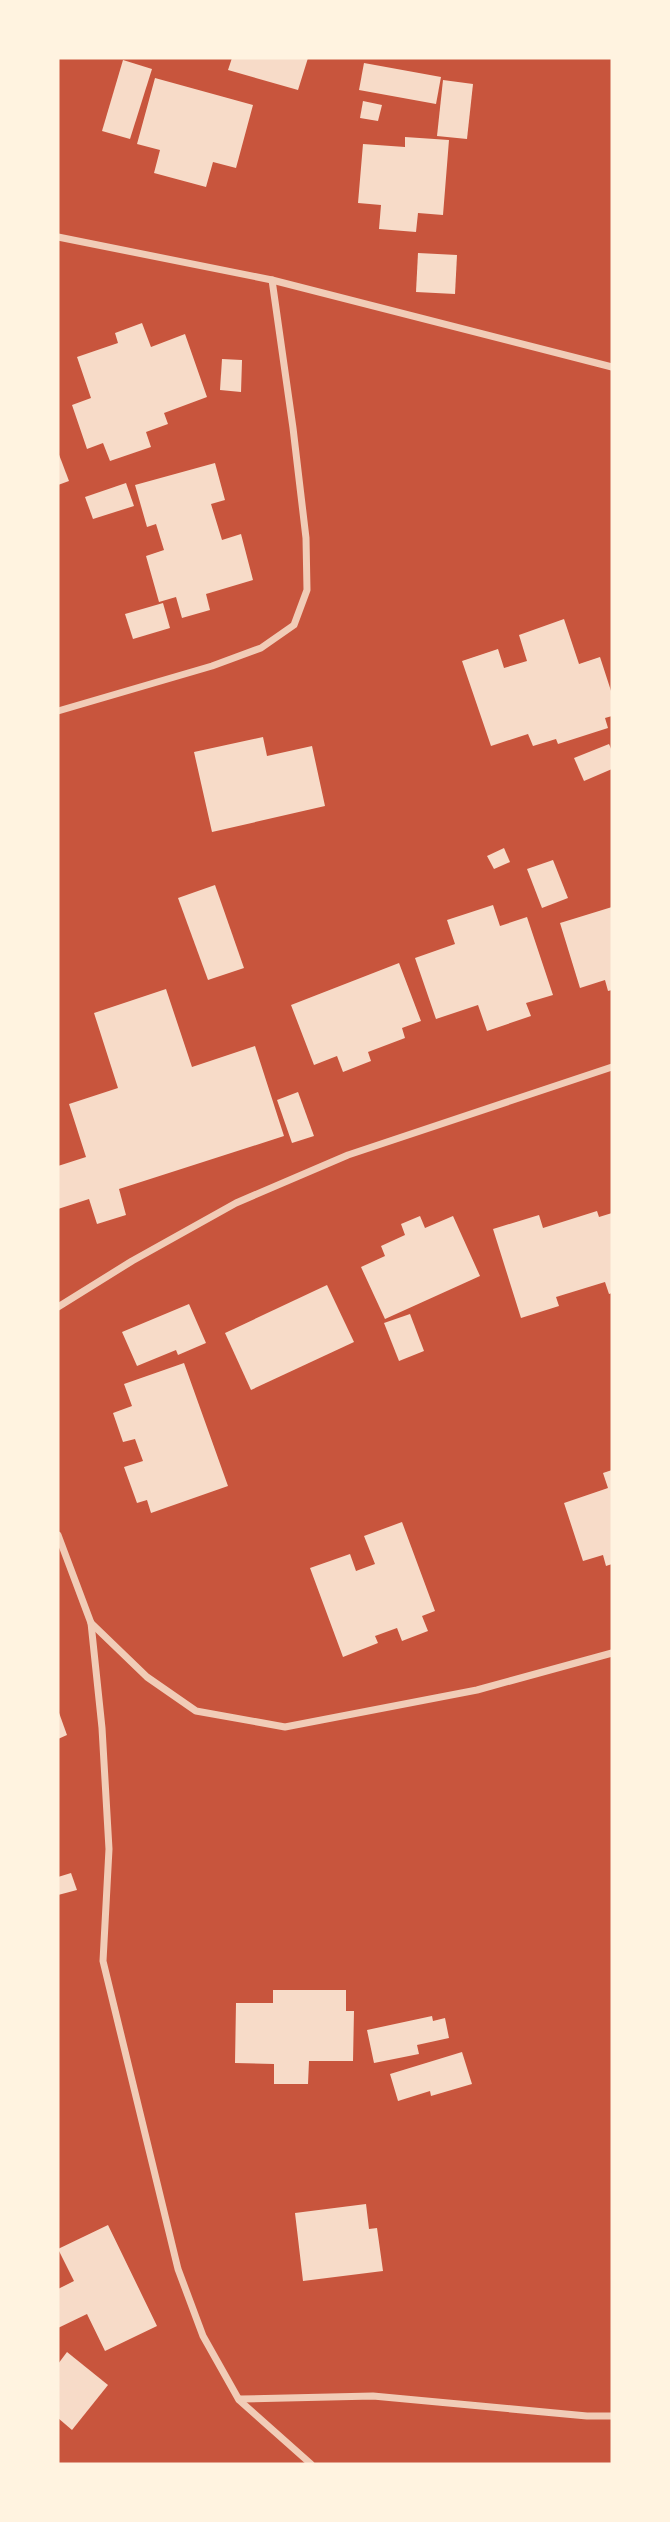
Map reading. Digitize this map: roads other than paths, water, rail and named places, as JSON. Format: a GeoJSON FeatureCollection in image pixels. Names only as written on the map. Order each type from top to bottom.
{"type":"FeatureCollection","features":[{"type":"Feature","properties":{"kind":"street"},"geometry":{"type":"LineString","coordinates":[[58,237],[272,280],[612,367]]}},
{"type":"Feature","properties":{"kind":"street"},"geometry":{"type":"LineString","coordinates":[[58,711],[237,657],[261,648],[294,625],[307,590],[306,538],[272,280]]}},
{"type":"Feature","properties":{"kind":"street"},"geometry":{"type":"LineString","coordinates":[[58,1307],[132,1261],[236,1203],[348,1155],[612,1067]]}},
{"type":"Feature","properties":{"kind":"street"},"geometry":{"type":"LineString","coordinates":[[58,1535],[91,1623],[102,1728],[109,1849],[103,1961],[178,2269],[203,2336],[239,2400],[312,2464]]}},
{"type":"Feature","properties":{"kind":"street"},"geometry":{"type":"LineString","coordinates":[[91,1623],[148,1677],[196,1711],[285,1727],[477,1690],[612,1653]]}},
{"type":"Feature","properties":{"kind":"street"},"geometry":{"type":"LineString","coordinates":[[239,2400],[373,2396],[612,2416]]}}]}
